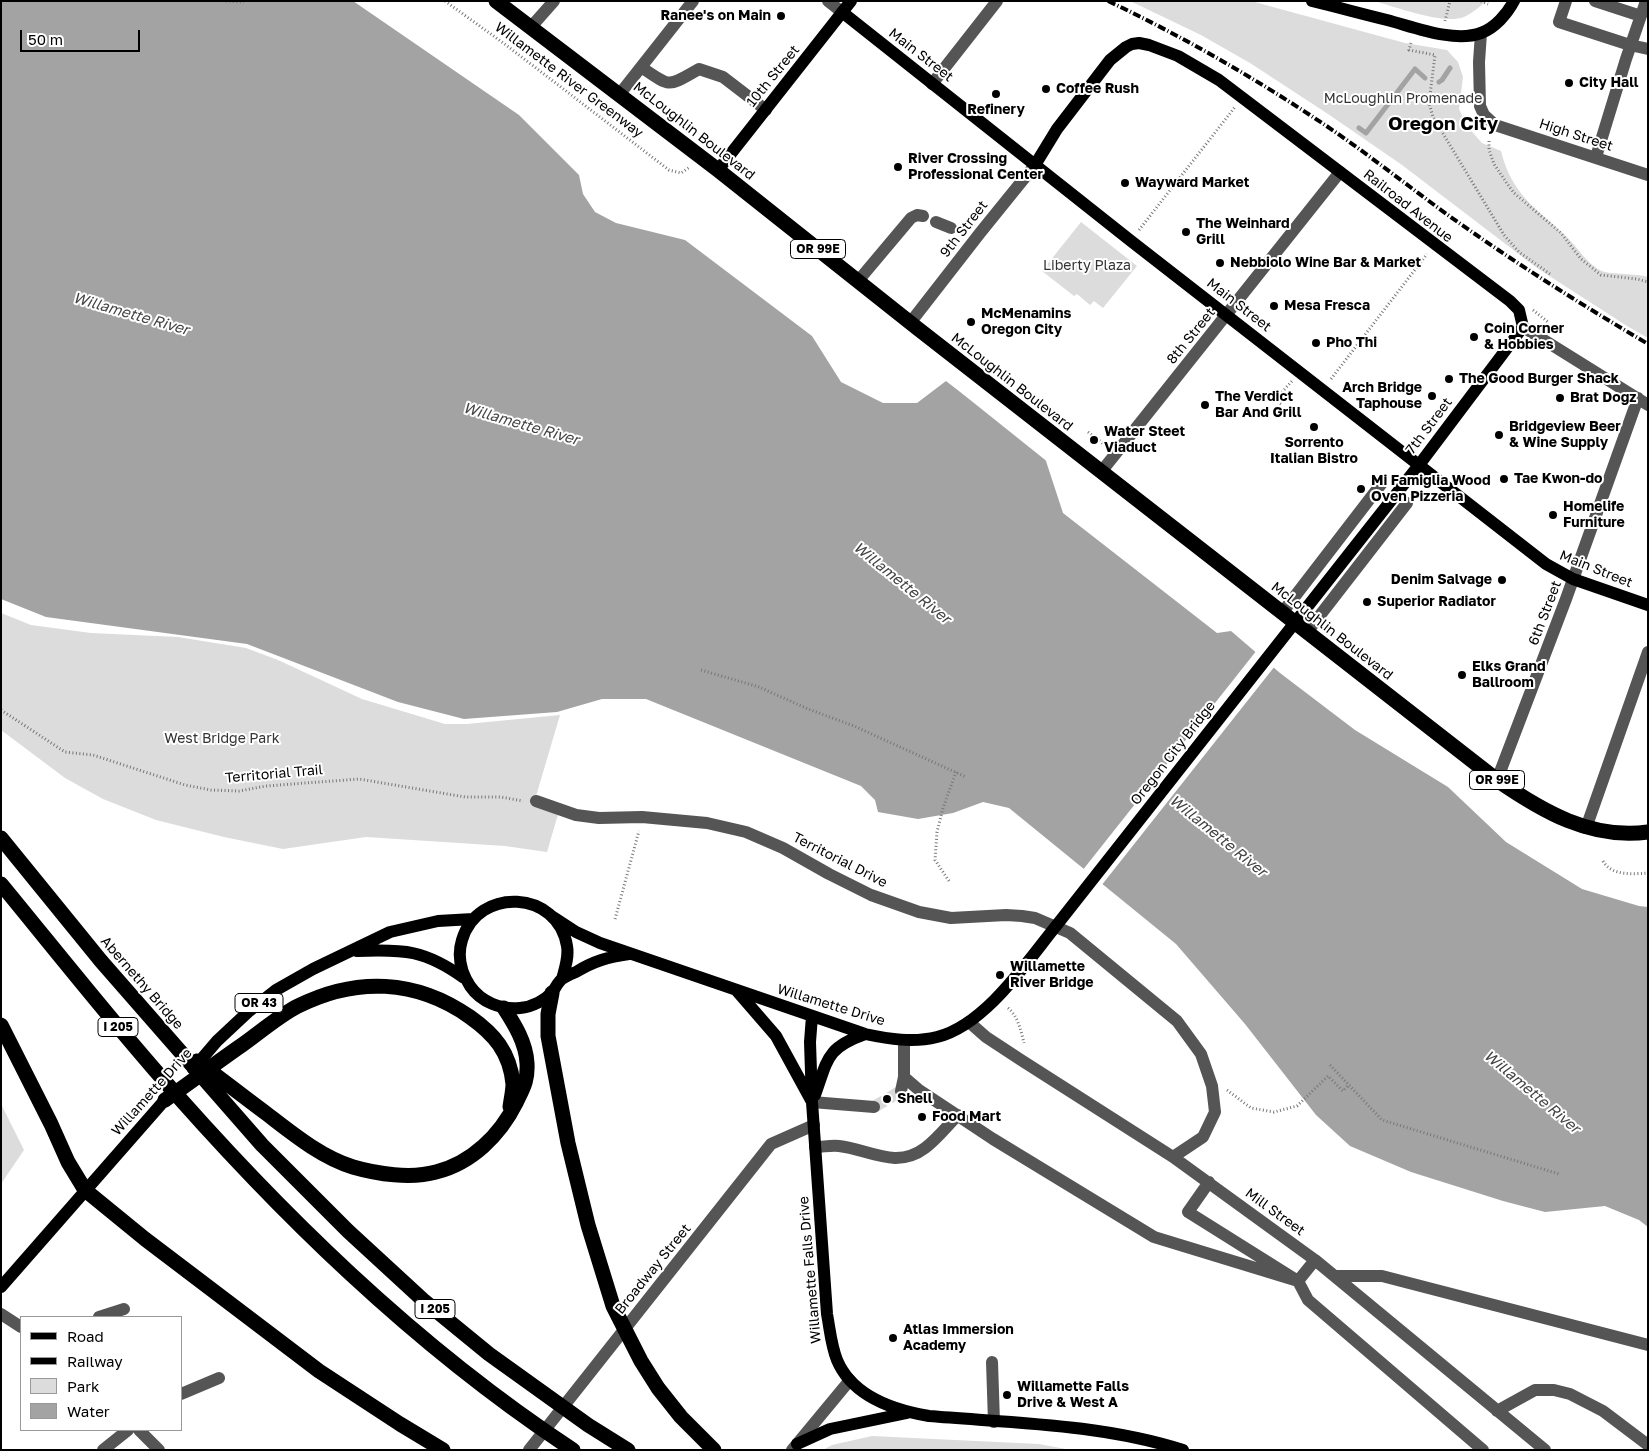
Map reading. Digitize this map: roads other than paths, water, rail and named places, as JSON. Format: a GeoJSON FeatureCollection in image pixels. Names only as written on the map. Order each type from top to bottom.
{"type":"FeatureCollection","features":[{"type":"Feature","properties":{"kind":"highway","name":"McLoughlin Boulevard"},"geometry":{"type":"LineString","coordinates":[[496,1],[718,170],[1497,780],[1538,808],[1586,828],[1618,833],[1648,832]]}},
{"type":"Feature","properties":{"kind":"highway","name":"Abernethy Bridge"},"geometry":{"type":"LineString","coordinates":[[1,838],[101,961],[170,1041],[262,1145],[348,1231],[423,1300],[526,1382],[628,1450]]}},
{"type":"Feature","properties":{"kind":"highway","name":"I 205"},"geometry":{"type":"LineString","coordinates":[[1,884],[154,1070],[241,1165],[301,1226],[394,1313],[467,1374],[573,1450]]}},
{"type":"Feature","properties":{"kind":"highway"},"geometry":{"type":"LineString","coordinates":[[165,1100],[296,1007],[326,994],[341,990],[356,987],[388,986],[416,990],[443,1000],[482,1025],[498,1041],[507,1058],[513,1084],[510,1116]]}},
{"type":"Feature","properties":{"kind":"highway"},"geometry":{"type":"LineString","coordinates":[[552,993],[548,1014],[548,1036],[568,1143],[588,1225],[613,1306],[641,1361],[658,1388],[681,1417],[714,1450]]}},
{"type":"Feature","properties":{"kind":"highway"},"geometry":{"type":"LineString","coordinates":[[170,1041],[318,1152],[352,1167],[381,1174],[410,1175],[435,1173],[472,1156],[490,1141],[510,1116],[526,1082],[527,1062],[518,1030],[504,1008]]}},
{"type":"Feature","properties":{"kind":"highway"},"geometry":{"type":"LineString","coordinates":[[1,1025],[68,1162],[85,1190],[319,1371],[443,1450]]}},
{"type":"Feature","properties":{"kind":"main road","name":"10th Street"},"geometry":{"type":"LineString","coordinates":[[718,170],[851,1]]}},
{"type":"Feature","properties":{"kind":"main road"},"geometry":{"type":"LineString","coordinates":[[1312,1],[1436,33],[1464,36],[1481,33],[1499,21],[1514,1]]}},
{"type":"Feature","properties":{"kind":"main road","name":"Main Street"},"geometry":{"type":"LineString","coordinates":[[842,12],[1131,241],[1546,564],[1573,579],[1648,605]]}},
{"type":"Feature","properties":{"kind":"main road","name":"Railroad Avenue"},"geometry":{"type":"LineString","coordinates":[[1139,43],[1178,56],[1219,80],[1243,97],[1434,245],[1510,301],[1519,310],[1523,327]]}},
{"type":"Feature","properties":{"kind":"main road","name":"9th Street"},"geometry":{"type":"LineString","coordinates":[[1035,165],[1057,129],[1110,60],[1126,47],[1139,43]]}},
{"type":"Feature","properties":{"kind":"main road","name":"7th Street"},"geometry":{"type":"LineString","coordinates":[[1358,541],[1419,465],[1523,327]]}},
{"type":"Feature","properties":{"kind":"main road","name":"Oregon City Bridge"},"geometry":{"type":"LineString","coordinates":[[1010,983],[1358,541]]}},
{"type":"Feature","properties":{"kind":"main road"},"geometry":{"type":"LineString","coordinates":[[464,978],[460,962],[460,947],[464,932],[473,919],[486,908],[502,902],[520,901],[536,906],[550,915],[561,929],[567,945],[567,963],[562,979],[552,993],[538,1003],[521,1008],[504,1008]]}},
{"type":"Feature","properties":{"kind":"main road","name":"Willamette Drive"},"geometry":{"type":"LineString","coordinates":[[550,915],[576,932],[600,944],[865,1034],[904,1040],[938,1037],[955,1030],[982,1012],[1010,983]]}},
{"type":"Feature","properties":{"kind":"main road","name":"Willamette Drive"},"geometry":{"type":"LineString","coordinates":[[1,1286],[217,1042],[260,1002],[292,980],[390,932],[438,921],[473,919]]}},
{"type":"Feature","properties":{"kind":"main road","name":"Willamette Drive"},"geometry":{"type":"LineString","coordinates":[[352,951],[407,951],[445,964],[464,978]]}},
{"type":"Feature","properties":{"kind":"main road"},"geometry":{"type":"LineString","coordinates":[[562,979],[594,962],[632,954]]}},
{"type":"Feature","properties":{"kind":"main road","name":"OR 43"},"geometry":{"type":"LineString","coordinates":[[464,978],[474,992],[488,1002],[504,1008]]}},
{"type":"Feature","properties":{"kind":"main road"},"geometry":{"type":"LineString","coordinates":[[736,990],[776,1036],[812,1102]]}},
{"type":"Feature","properties":{"kind":"main road","name":"Willamette Falls Drive"},"geometry":{"type":"LineString","coordinates":[[812,1016],[810,1042],[812,1102],[825,1290],[831,1340],[842,1371],[875,1400],[907,1413],[1091,1429],[1147,1439],[1184,1450]]}},
{"type":"Feature","properties":{"kind":"main road"},"geometry":{"type":"LineString","coordinates":[[812,1102],[827,1061],[834,1050],[848,1040],[865,1034]]}},
{"type":"Feature","properties":{"kind":"main road"},"geometry":{"type":"LineString","coordinates":[[794,1447],[830,1429],[907,1413]]}},
{"type":"Feature","properties":{"kind":"street"},"geometry":{"type":"LineString","coordinates":[[531,27],[541,1]]}},
{"type":"Feature","properties":{"kind":"street"},"geometry":{"type":"LineString","coordinates":[[531,27],[554,1]]}},
{"type":"Feature","properties":{"kind":"street"},"geometry":{"type":"LineString","coordinates":[[619,95],[693,1]]}},
{"type":"Feature","properties":{"kind":"street","name":"Main Street"},"geometry":{"type":"LineString","coordinates":[[828,1],[842,12]]}},
{"type":"Feature","properties":{"kind":"street"},"geometry":{"type":"LineString","coordinates":[[932,84],[997,1]]}},
{"type":"Feature","properties":{"kind":"street"},"geometry":{"type":"LineString","coordinates":[[1566,1],[1559,22],[1648,49]]}},
{"type":"Feature","properties":{"kind":"street"},"geometry":{"type":"LineString","coordinates":[[1595,1],[1641,16]]}},
{"type":"Feature","properties":{"kind":"street"},"geometry":{"type":"LineString","coordinates":[[1596,157],[1630,45],[1646,1]]}},
{"type":"Feature","properties":{"kind":"street","name":"High Street"},"geometry":{"type":"LineString","coordinates":[[1481,33],[1479,62],[1480,106],[1484,115],[1495,125],[1648,175]]}},
{"type":"Feature","properties":{"kind":"street"},"geometry":{"type":"LineString","coordinates":[[641,67],[665,83],[673,84],[699,69],[724,77],[766,110]]}},
{"type":"Feature","properties":{"kind":"street","name":"9th Street"},"geometry":{"type":"LineString","coordinates":[[914,325],[976,238],[1035,165]]}},
{"type":"Feature","properties":{"kind":"street","name":"8th Street"},"geometry":{"type":"LineString","coordinates":[[1101,471],[1340,172]]}},
{"type":"Feature","properties":{"kind":"street"},"geometry":{"type":"LineString","coordinates":[[858,281],[911,218],[917,215],[923,216]]}},
{"type":"Feature","properties":{"kind":"street"},"geometry":{"type":"LineString","coordinates":[[936,222],[952,228]]}},
{"type":"Feature","properties":{"kind":"street"},"geometry":{"type":"LineString","coordinates":[[1523,327],[1643,401]]}},
{"type":"Feature","properties":{"kind":"street","name":"6th Street"},"geometry":{"type":"LineString","coordinates":[[1497,780],[1643,401]]}},
{"type":"Feature","properties":{"kind":"street"},"geometry":{"type":"LineString","coordinates":[[1282,613],[1382,484]]}},
{"type":"Feature","properties":{"kind":"street"},"geometry":{"type":"LineString","coordinates":[[1307,632],[1407,503]]}},
{"type":"Feature","properties":{"kind":"street"},"geometry":{"type":"LineString","coordinates":[[1586,828],[1648,652]]}},
{"type":"Feature","properties":{"kind":"street","name":"Territorial Drive"},"geometry":{"type":"LineString","coordinates":[[536,801],[576,815],[599,818],[642,817],[707,823],[746,832],[783,848],[870,895],[919,912],[951,918],[1022,916],[1035,918],[1070,933],[1177,1021],[1201,1054],[1212,1086],[1215,1112],[1203,1137],[1173,1157]]}},
{"type":"Feature","properties":{"kind":"street","name":"Mill Street"},"geometry":{"type":"LineString","coordinates":[[969,1022],[986,1037],[1173,1157],[1315,1260],[1545,1450]]}},
{"type":"Feature","properties":{"kind":"street"},"geometry":{"type":"LineString","coordinates":[[901,1091],[904,1077],[904,1040]]}},
{"type":"Feature","properties":{"kind":"street"},"geometry":{"type":"LineString","coordinates":[[904,1077],[919,1090],[958,1115],[1083,1195],[1154,1237],[1298,1282]]}},
{"type":"Feature","properties":{"kind":"street"},"geometry":{"type":"LineString","coordinates":[[812,1102],[874,1107]]}},
{"type":"Feature","properties":{"kind":"street"},"geometry":{"type":"LineString","coordinates":[[815,1147],[838,1146],[876,1156],[894,1158],[910,1156],[925,1148],[958,1115]]}},
{"type":"Feature","properties":{"kind":"street","name":"Broadway Street"},"geometry":{"type":"LineString","coordinates":[[529,1450],[771,1144],[814,1125]]}},
{"type":"Feature","properties":{"kind":"street"},"geometry":{"type":"LineString","coordinates":[[1209,1182],[1188,1212],[1298,1282],[1308,1300],[1483,1450]]}},
{"type":"Feature","properties":{"kind":"street"},"geometry":{"type":"LineString","coordinates":[[1298,1282],[1315,1260]]}},
{"type":"Feature","properties":{"kind":"street"},"geometry":{"type":"LineString","coordinates":[[1336,1276],[1382,1276],[1648,1345]]}},
{"type":"Feature","properties":{"kind":"street"},"geometry":{"type":"LineString","coordinates":[[102,1316],[124,1309]]}},
{"type":"Feature","properties":{"kind":"street"},"geometry":{"type":"LineString","coordinates":[[1,1314],[20,1327]]}},
{"type":"Feature","properties":{"kind":"street"},"geometry":{"type":"LineString","coordinates":[[992,1362],[994,1422]]}},
{"type":"Feature","properties":{"kind":"street"},"geometry":{"type":"LineString","coordinates":[[182,1394],[219,1378]]}},
{"type":"Feature","properties":{"kind":"street"},"geometry":{"type":"LineString","coordinates":[[794,1447],[850,1380]]}},
{"type":"Feature","properties":{"kind":"street"},"geometry":{"type":"LineString","coordinates":[[1497,1411],[1535,1390],[1554,1390],[1570,1394],[1603,1411],[1648,1444]]}},
{"type":"Feature","properties":{"kind":"street"},"geometry":{"type":"LineString","coordinates":[[103,1450],[127,1431]]}},
{"type":"Feature","properties":{"kind":"street"},"geometry":{"type":"LineString","coordinates":[[140,1431],[159,1450]]}},
{"type":"Feature","properties":{"kind":"water","name":"Willamette River"},"geometry":{"type":"Polygon","coordinates":[[[1,1],[353,1],[519,115],[579,175],[583,194],[595,212],[616,223],[685,240],[812,336],[841,382],[883,403],[917,403],[946,381],[1044,455],[1063,513],[1217,633],[1231,631],[1280,673],[1355,730],[1448,787],[1506,842],[1582,889],[1648,907],[1648,1227],[1639,1220],[1605,1206],[1545,1212],[1503,1201],[1411,1172],[1350,1146],[1316,1115],[1245,1024],[1176,944],[1009,808],[983,802],[953,813],[918,819],[878,812],[875,800],[861,786],[646,699],[602,699],[557,712],[464,719],[398,702],[247,644],[46,617],[1,599],[1,1]]]}},
{"type":"Feature","properties":{"kind":"waterway"},"geometry":{"type":"LineString","coordinates":[[1439,82],[1450,68]]}},
{"type":"Feature","properties":{"kind":"waterway"},"geometry":{"type":"LineString","coordinates":[[1359,128],[1366,133],[1415,69],[1425,78]]}},
{"type":"Feature","properties":{"kind":"tunnel"},"geometry":{"type":"LineString","coordinates":[[874,1107],[901,1091]]}},
{"type":"Feature","properties":{"kind":"railway"},"geometry":{"type":"LineString","coordinates":[[1108,1],[1193,44],[1275,93],[1347,140],[1438,208],[1496,248],[1648,344]]}},
{"type":"Feature","properties":{"kind":"place","name":"Ranee's on Main"},"geometry":{"type":"Point","coordinates":[781,16]}},
{"type":"Feature","properties":{"kind":"place","name":"City Hall"},"geometry":{"type":"Point","coordinates":[1569,83]}},
{"type":"Feature","properties":{"kind":"place","name":"Coffee Rush"},"geometry":{"type":"Point","coordinates":[1046,89]}},
{"type":"Feature","properties":{"kind":"place","name":"Refinery"},"geometry":{"type":"Point","coordinates":[996,94]}},
{"type":"Feature","properties":{"kind":"place","name":"River Crossing Professional Center"},"geometry":{"type":"Point","coordinates":[898,167]}},
{"type":"Feature","properties":{"kind":"place","name":"Wayward Market"},"geometry":{"type":"Point","coordinates":[1125,183]}},
{"type":"Feature","properties":{"kind":"place","name":"The Weinhard Grill"},"geometry":{"type":"Point","coordinates":[1186,232]}},
{"type":"Feature","properties":{"kind":"place","name":"Nebbiolo Wine Bar & Market"},"geometry":{"type":"Point","coordinates":[1220,263]}},
{"type":"Feature","properties":{"kind":"place","name":"Mesa Fresca"},"geometry":{"type":"Point","coordinates":[1274,306]}},
{"type":"Feature","properties":{"kind":"place","name":"McMenamins Oregon City"},"geometry":{"type":"Point","coordinates":[971,322]}},
{"type":"Feature","properties":{"kind":"place","name":"Coin Corner & Hobbies"},"geometry":{"type":"Point","coordinates":[1474,337]}},
{"type":"Feature","properties":{"kind":"place","name":"Pho Thi"},"geometry":{"type":"Point","coordinates":[1316,343]}},
{"type":"Feature","properties":{"kind":"place","name":"The Good Burger Shack"},"geometry":{"type":"Point","coordinates":[1449,379]}},
{"type":"Feature","properties":{"kind":"place","name":"Arch Bridge Taphouse"},"geometry":{"type":"Point","coordinates":[1432,396]}},
{"type":"Feature","properties":{"kind":"place","name":"Brat Dogz"},"geometry":{"type":"Point","coordinates":[1560,398]}},
{"type":"Feature","properties":{"kind":"place","name":"The Verdict Bar And Grill"},"geometry":{"type":"Point","coordinates":[1205,405]}},
{"type":"Feature","properties":{"kind":"place","name":"Sorrento Italian Bistro"},"geometry":{"type":"Point","coordinates":[1314,427]}},
{"type":"Feature","properties":{"kind":"place","name":"Bridgeview Beer & Wine Supply"},"geometry":{"type":"Point","coordinates":[1499,435]}},
{"type":"Feature","properties":{"kind":"place","name":"Water Steet Viaduct"},"geometry":{"type":"Point","coordinates":[1094,440]}},
{"type":"Feature","properties":{"kind":"place","name":"Tae Kwon-do"},"geometry":{"type":"Point","coordinates":[1504,479]}},
{"type":"Feature","properties":{"kind":"place","name":"Mi Famiglia Wood Oven Pizzeria"},"geometry":{"type":"Point","coordinates":[1361,489]}},
{"type":"Feature","properties":{"kind":"place","name":"Homelife Furniture"},"geometry":{"type":"Point","coordinates":[1553,515]}},
{"type":"Feature","properties":{"kind":"place","name":"Denim Salvage"},"geometry":{"type":"Point","coordinates":[1502,580]}},
{"type":"Feature","properties":{"kind":"place","name":"Superior Radiator"},"geometry":{"type":"Point","coordinates":[1367,602]}},
{"type":"Feature","properties":{"kind":"place","name":"Elks Grand Ballroom"},"geometry":{"type":"Point","coordinates":[1462,675]}},
{"type":"Feature","properties":{"kind":"place","name":"Willamette River Bridge"},"geometry":{"type":"Point","coordinates":[1000,975]}},
{"type":"Feature","properties":{"kind":"place","name":"Shell"},"geometry":{"type":"Point","coordinates":[887,1099]}},
{"type":"Feature","properties":{"kind":"place","name":"Food Mart"},"geometry":{"type":"Point","coordinates":[922,1117]}},
{"type":"Feature","properties":{"kind":"place","name":"Atlas Immersion Academy"},"geometry":{"type":"Point","coordinates":[893,1338]}},
{"type":"Feature","properties":{"kind":"place","name":"Willamette Falls Drive & West A"},"geometry":{"type":"Point","coordinates":[1007,1395]}},
{"type":"Feature","properties":{"kind":"district","name":"Oregon City"},"geometry":{"type":"Point","coordinates":[1443,124]}},
{"type":"Feature","properties":{"kind":"park label","name":"McLoughlin Promenade"},"geometry":{"type":"Point","coordinates":[1403,99]}},
{"type":"Feature","properties":{"kind":"park label","name":"Liberty Plaza"},"geometry":{"type":"Point","coordinates":[1087,266]}},
{"type":"Feature","properties":{"kind":"park label","name":"West Bridge Park"},"geometry":{"type":"Point","coordinates":[222,739]}}]}
